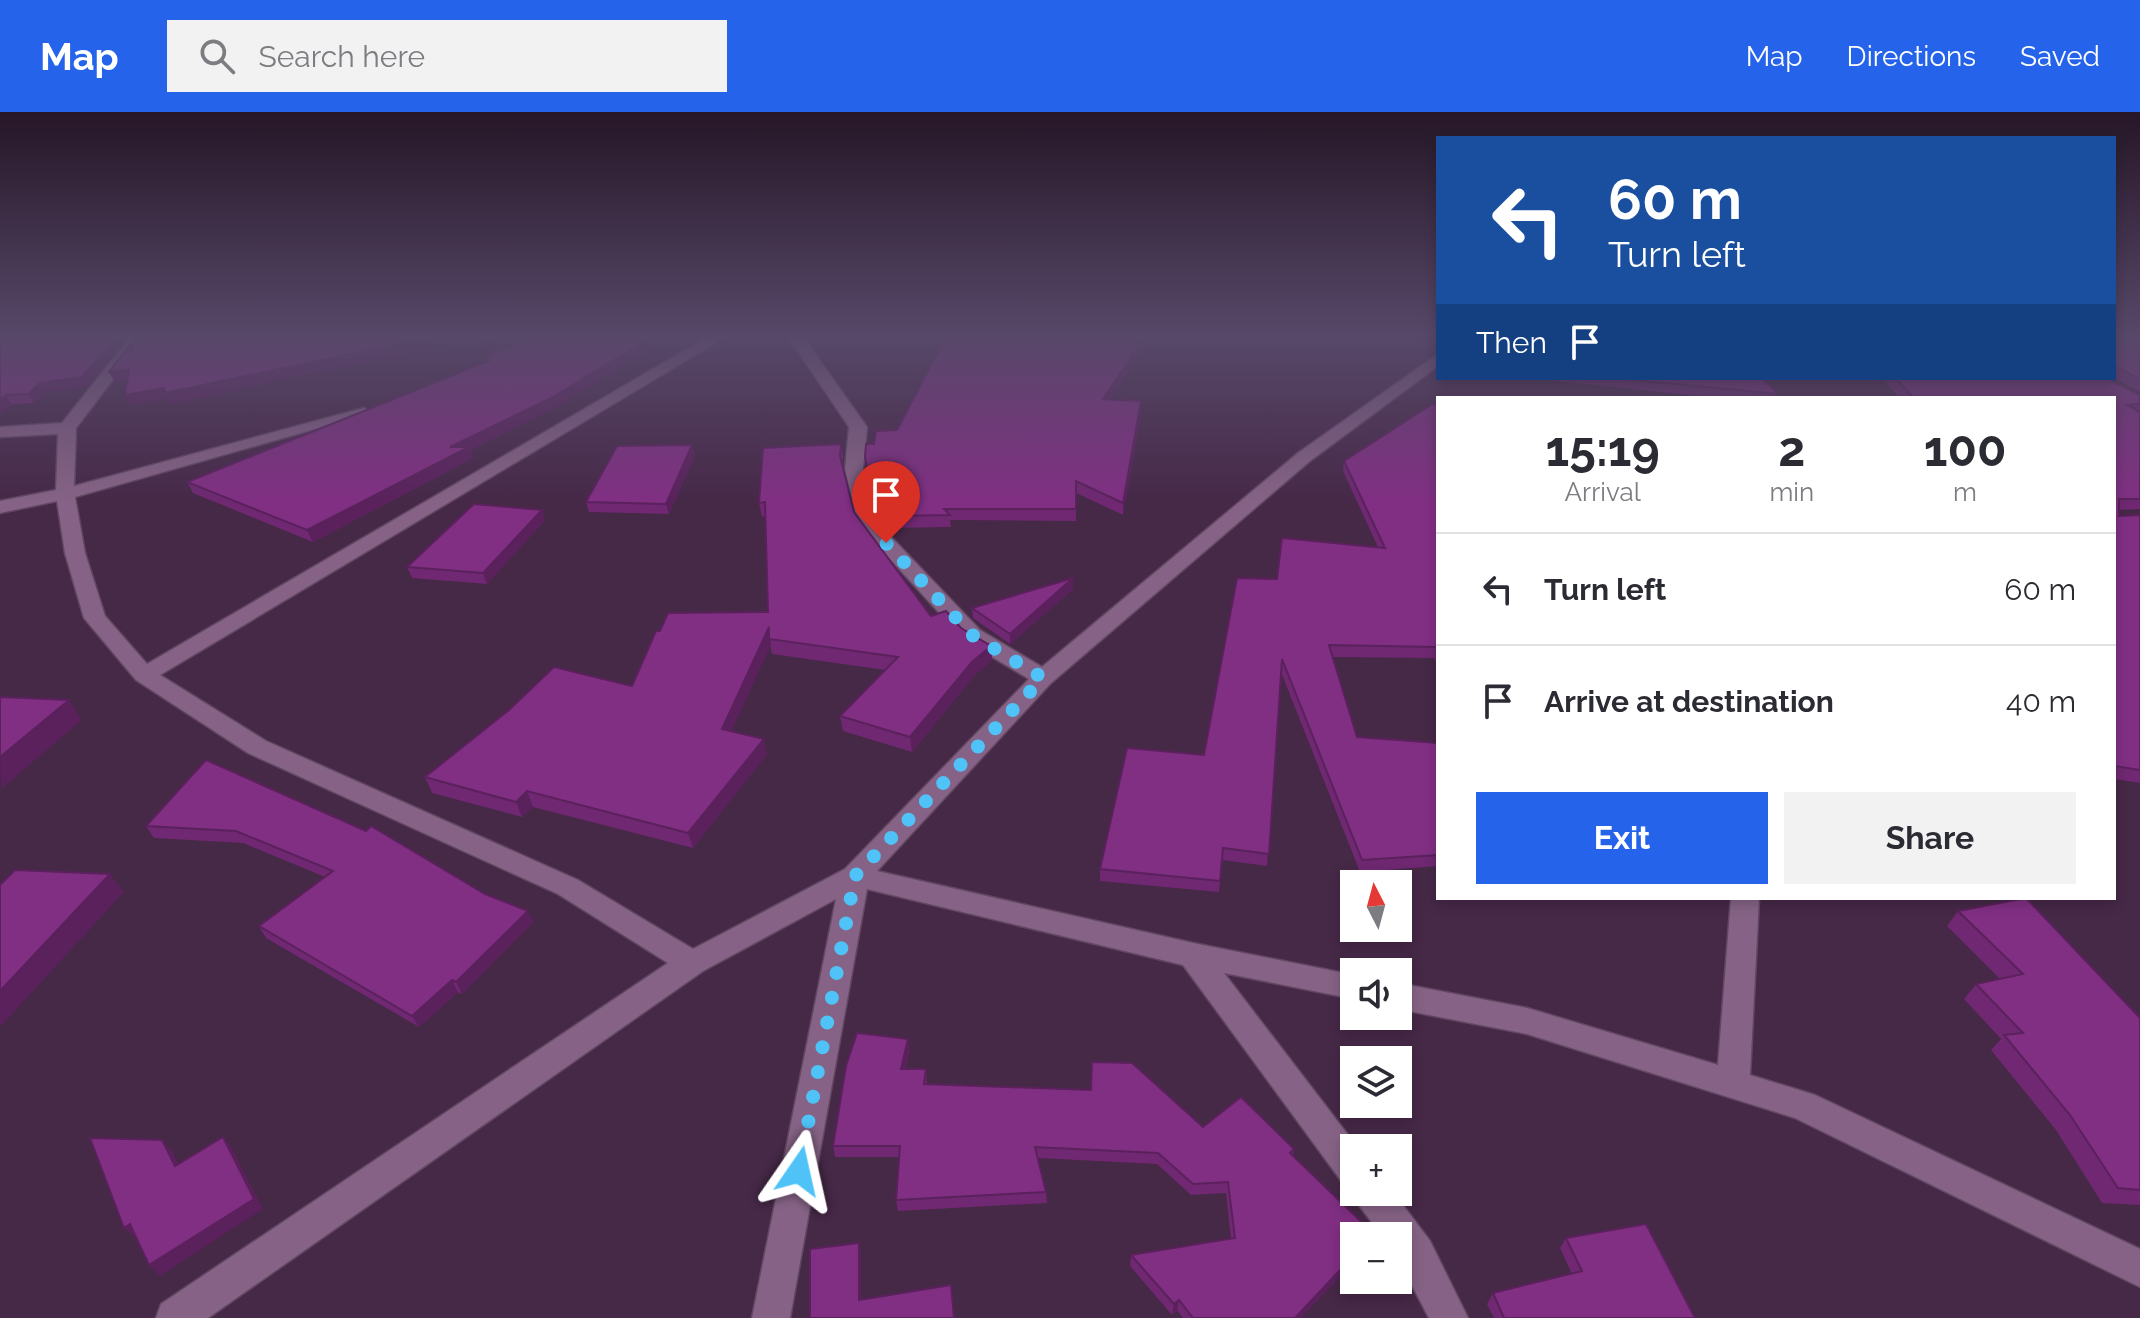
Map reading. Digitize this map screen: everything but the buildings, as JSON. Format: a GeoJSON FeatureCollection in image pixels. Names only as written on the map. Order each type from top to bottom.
{"type":"FeatureCollection","features":[{"type":"Feature","properties":{"kind":"street"},"geometry":{"type":"LineString","coordinates":[[93,391],[67,428],[65,494],[75,553],[95,618],[144,675],[257,747],[568,887],[692,963]]}},
{"type":"Feature","properties":{"kind":"street"},"geometry":{"type":"LineString","coordinates":[[144,675],[626,391]]}},
{"type":"Feature","properties":{"kind":"street"},"geometry":{"type":"LineString","coordinates":[[833,391],[858,427],[854,469],[865,520],[972,635],[1043,678]]}},
{"type":"Feature","properties":{"kind":"street"},"geometry":{"type":"LineString","coordinates":[[175,1318],[692,963],[855,876],[1043,678],[1304,457],[1394,391]]}},
{"type":"Feature","properties":{"kind":"street"},"geometry":{"type":"LineString","coordinates":[[0,507],[65,494],[345,420],[384,405]]}},
{"type":"Feature","properties":{"kind":"street"},"geometry":{"type":"LineString","coordinates":[[0,432],[67,428]]}},
{"type":"Feature","properties":{"kind":"street"},"geometry":{"type":"LineString","coordinates":[[855,876],[1193,955],[1340,984]]}},
{"type":"Feature","properties":{"kind":"street"},"geometry":{"type":"LineString","coordinates":[[771,1318],[855,876]]}},
{"type":"Feature","properties":{"kind":"street"},"geometry":{"type":"LineString","coordinates":[[1733,1084],[1745,900]]}},
{"type":"Feature","properties":{"kind":"street"},"geometry":{"type":"LineString","coordinates":[[1193,955],[1340,1151]]}},
{"type":"Feature","properties":{"kind":"street"},"geometry":{"type":"LineString","coordinates":[[1412,999],[1527,1021],[1803,1106],[2140,1268]]}},
{"type":"Feature","properties":{"kind":"street"},"geometry":{"type":"LineString","coordinates":[[1381,1206],[1417,1254],[1449,1318]]}},
{"type":"Feature","properties":{"kind":"route"},"geometry":{"type":"LineString","coordinates":[[799,1171],[855,876],[1043,678],[972,635],[886,543]]}}]}
